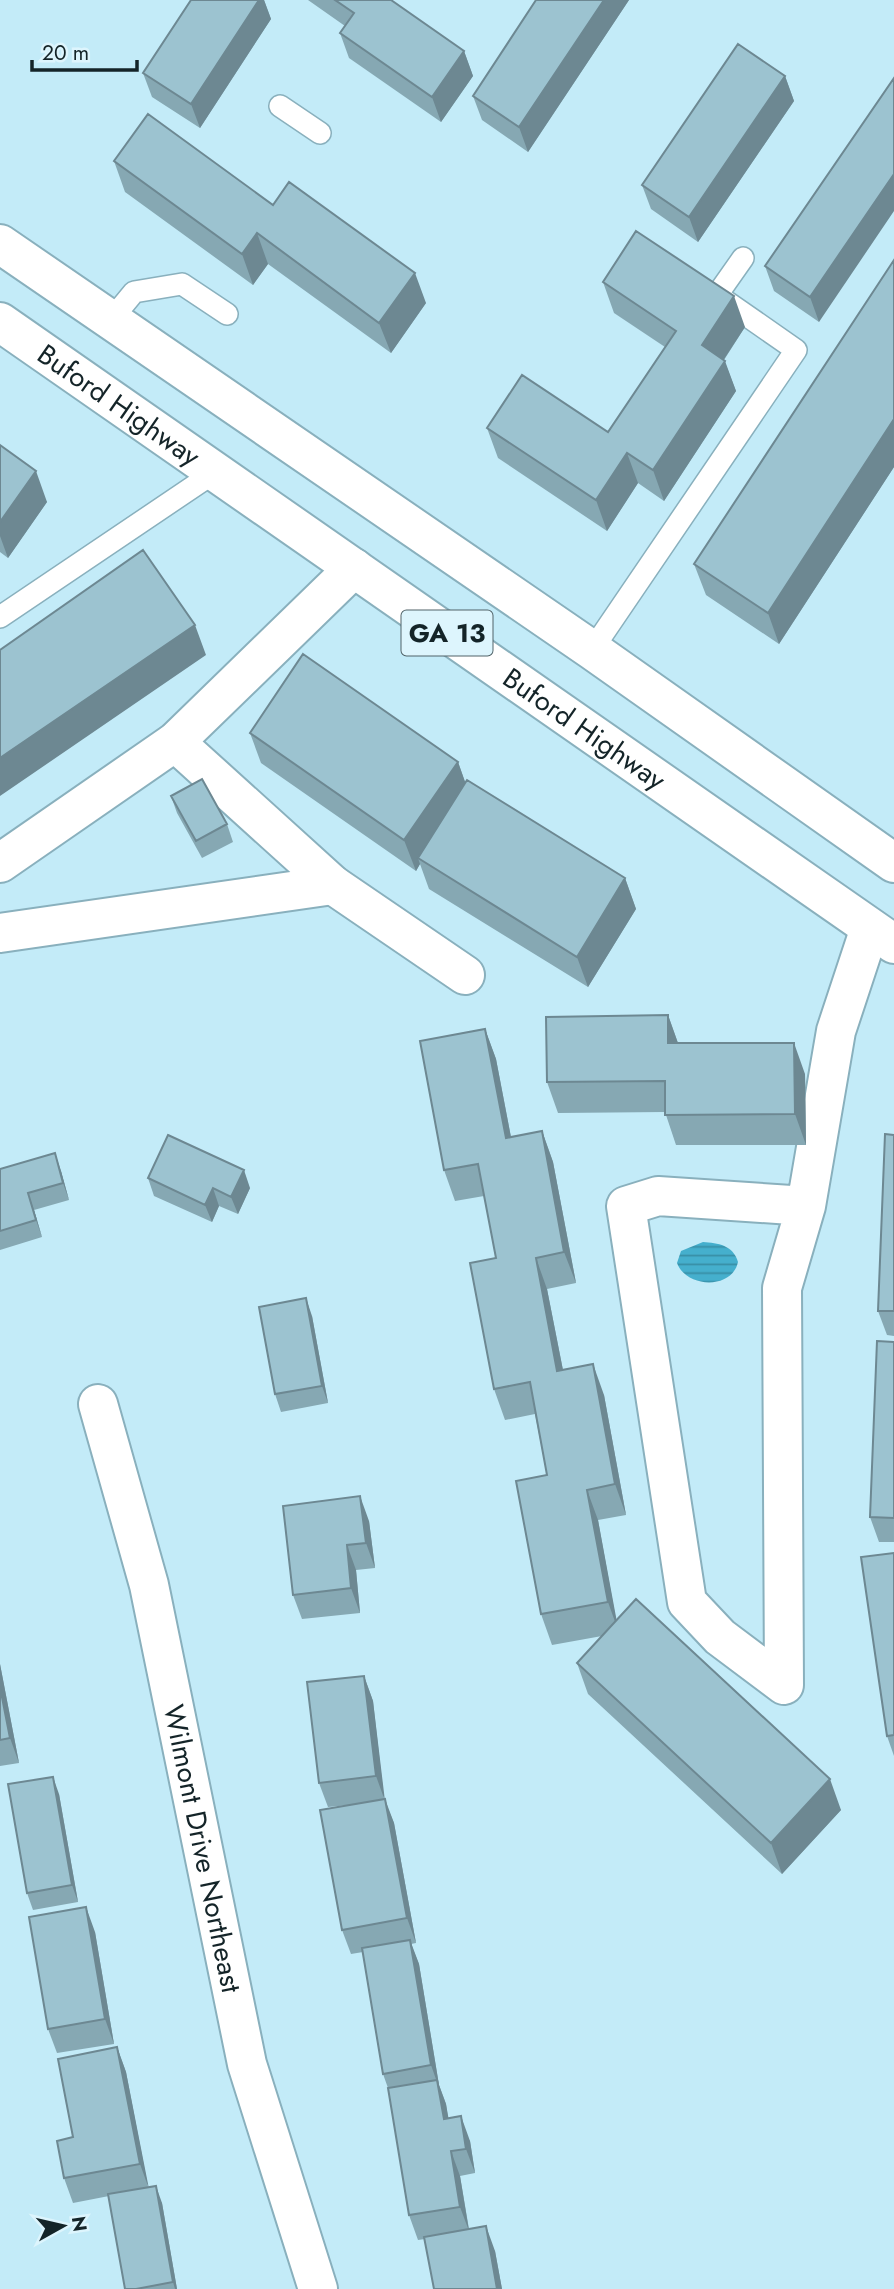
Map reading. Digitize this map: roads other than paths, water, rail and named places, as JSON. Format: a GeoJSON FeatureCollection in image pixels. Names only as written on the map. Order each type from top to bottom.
{"type":"FeatureCollection","features":[{"type":"Feature","properties":{"kind":"street","name":"GA 13"},"geometry":{"type":"LineString","coordinates":[[0,244],[592,649],[894,863]]}},
{"type":"Feature","properties":{"kind":"street","name":"Buford Highway"},"geometry":{"type":"LineString","coordinates":[[0,322],[882,936]]}},
{"type":"Feature","properties":{"kind":"street"},"geometry":{"type":"LineString","coordinates":[[0,863],[175,742],[354,568]]}},
{"type":"Feature","properties":{"kind":"street"},"geometry":{"type":"LineString","coordinates":[[175,742],[333,885],[465,975]]}},
{"type":"Feature","properties":{"kind":"street"},"geometry":{"type":"LineString","coordinates":[[0,933],[333,885]]}},
{"type":"Feature","properties":{"kind":"street"},"geometry":{"type":"LineString","coordinates":[[806,1206],[658,1196],[626,1206],[687,1602],[720,1637],[784,1685],[782,1289],[806,1206],[836,1031],[882,936]]}},
{"type":"Feature","properties":{"kind":"street","name":"Wilmont Drive Northeast"},"geometry":{"type":"LineString","coordinates":[[98,1404],[149,1585],[247,2064],[318,2289]]}},
{"type":"Feature","properties":{"kind":"lane"},"geometry":{"type":"LineString","coordinates":[[280,106],[320,133]]}},
{"type":"Feature","properties":{"kind":"lane"},"geometry":{"type":"LineString","coordinates":[[592,649],[796,350],[717,295],[743,258]]}},
{"type":"Feature","properties":{"kind":"lane"},"geometry":{"type":"LineString","coordinates":[[110,321],[134,292],[182,284],[227,314]]}},
{"type":"Feature","properties":{"kind":"lane"},"geometry":{"type":"LineString","coordinates":[[1,614],[215,471]]}},
{"type":"Feature","properties":{"kind":"water"},"geometry":{"type":"Polygon","coordinates":[[[703,1242],[729,1248],[738,1262],[734,1271],[718,1281],[709,1282],[689,1277],[682,1271],[677,1263],[681,1251],[703,1242]]]}}]}
